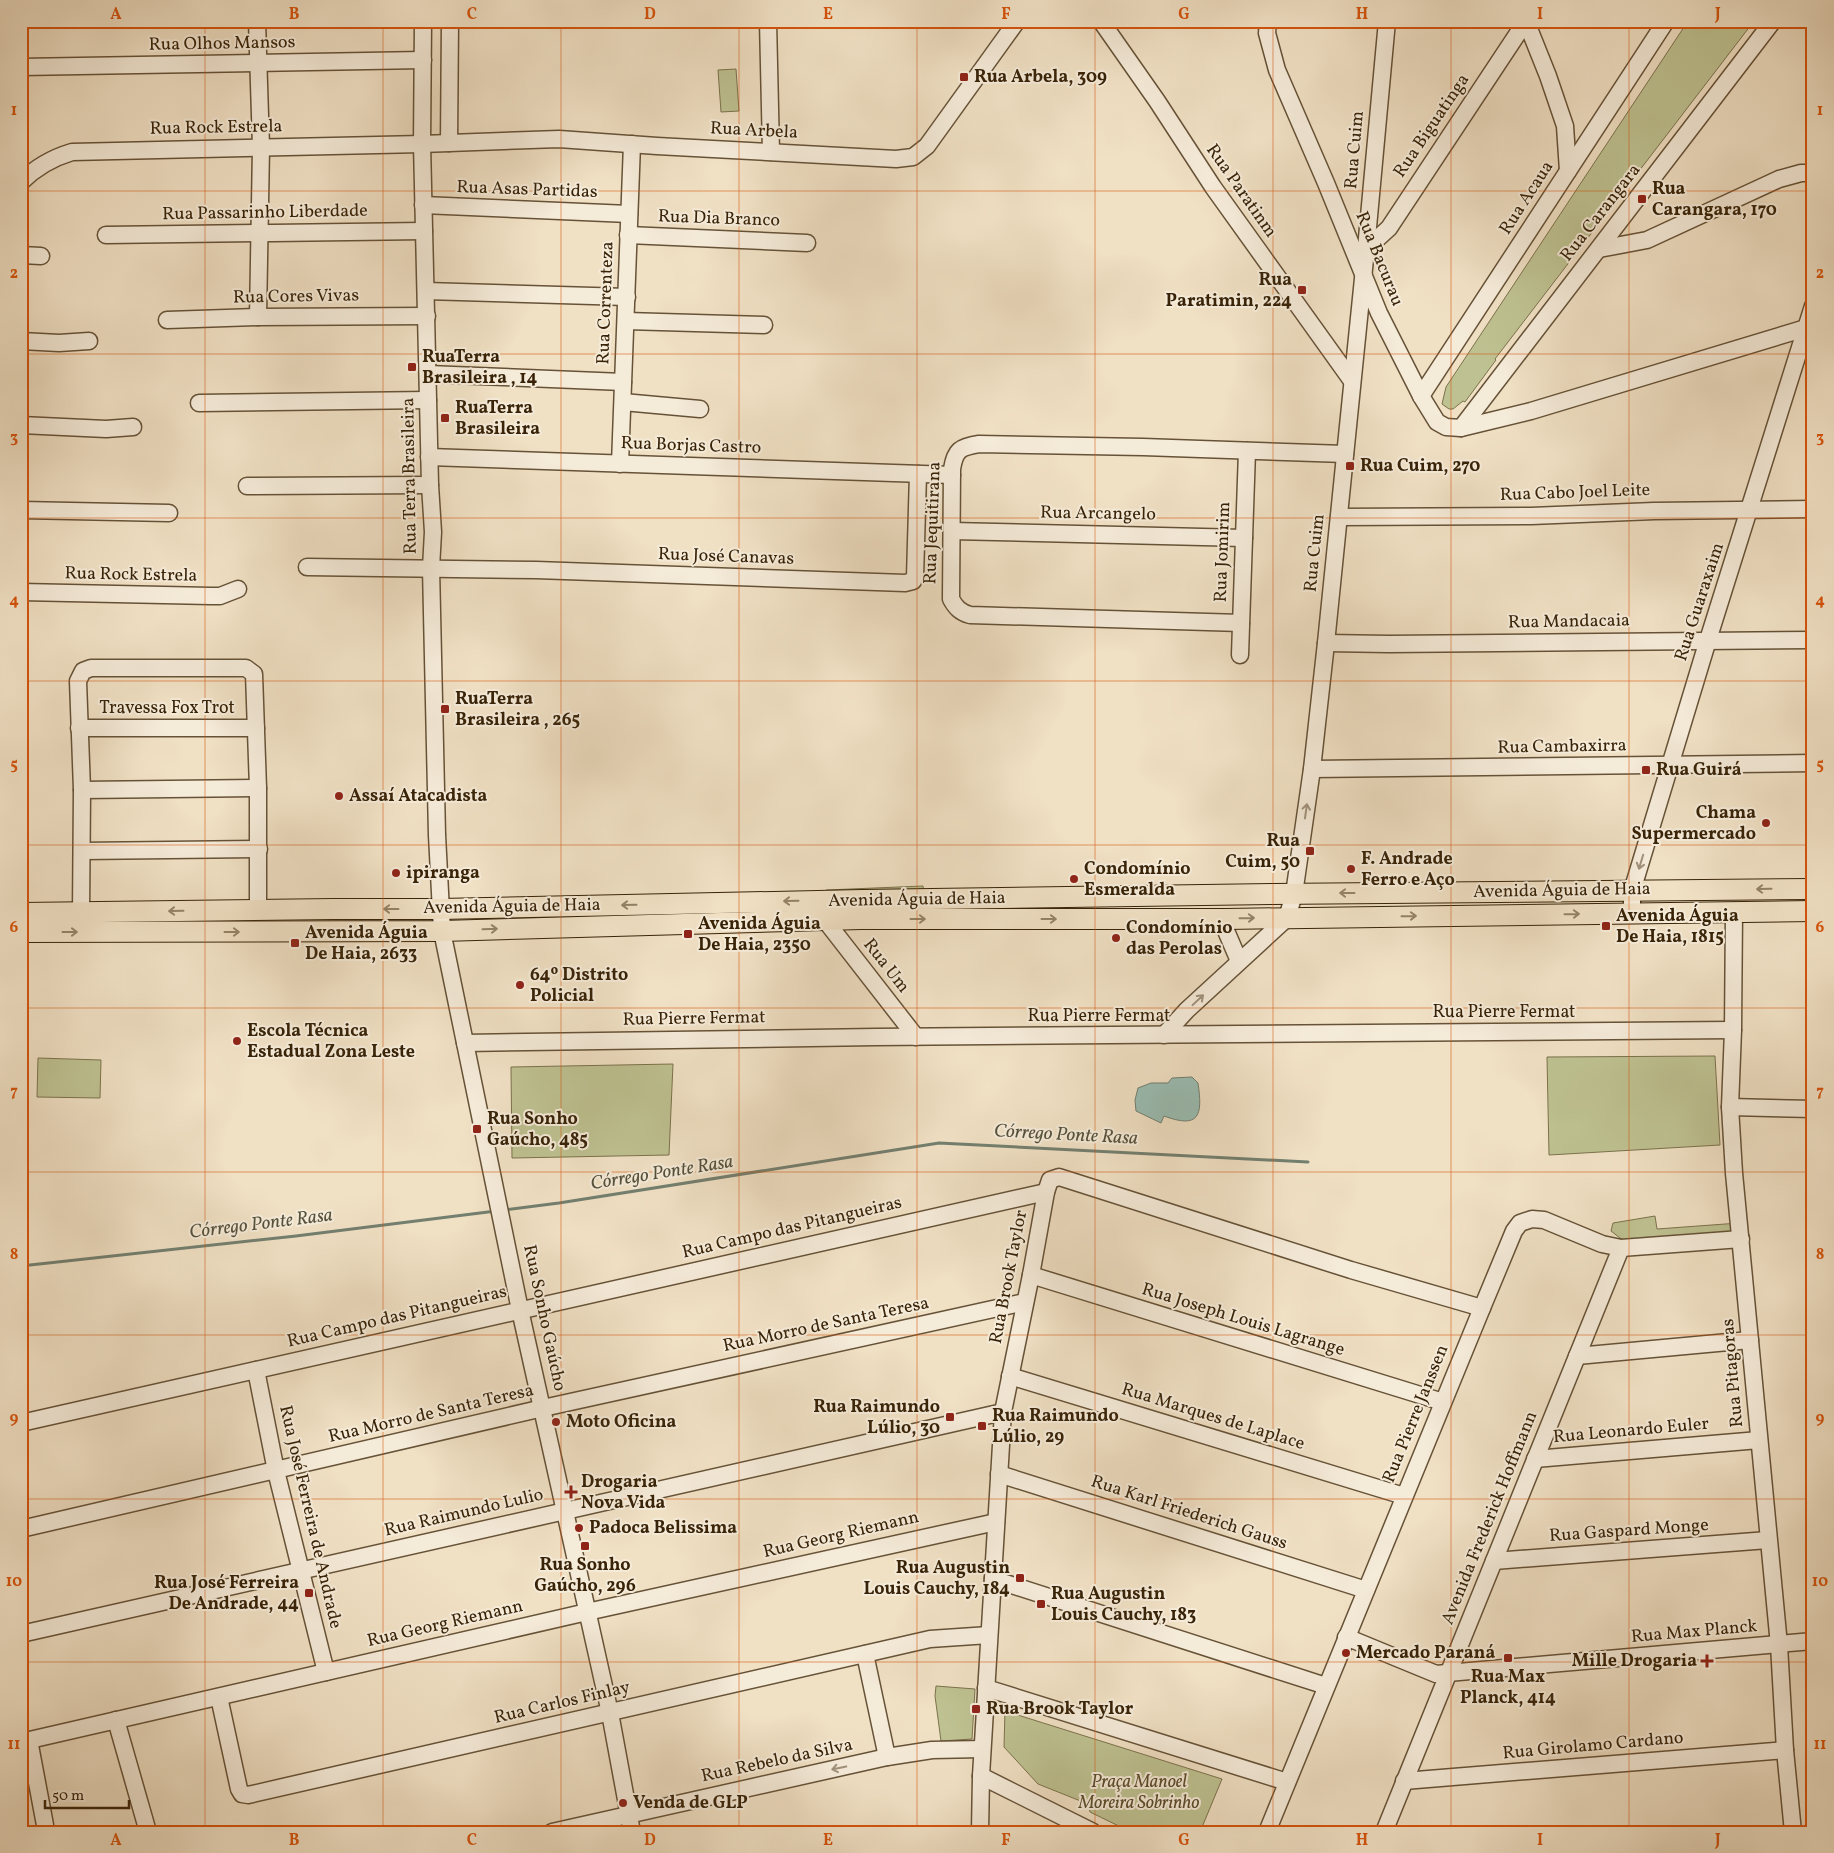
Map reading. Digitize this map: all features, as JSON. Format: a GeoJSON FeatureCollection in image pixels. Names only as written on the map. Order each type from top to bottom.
{"type":"FeatureCollection","features":[{"type":"Feature","properties":{"kind":"main road","name":"Avenida Águia de Haia"},"geometry":{"type":"LineString","coordinates":[[21,913],[440,910],[880,900],[1813,889]]}},
{"type":"Feature","properties":{"kind":"main road"},"geometry":{"type":"LineString","coordinates":[[870,919],[866,915],[867,908],[880,900]]}},
{"type":"Feature","properties":{"kind":"main road","name":"Avenida Águia de Haia"},"geometry":{"type":"LineString","coordinates":[[21,932],[442,931],[870,919],[1220,919],[1813,911]]}},
{"type":"Feature","properties":{"kind":"street"},"geometry":{"type":"LineString","coordinates":[[257,21],[261,147],[258,317]]}},
{"type":"Feature","properties":{"kind":"street","name":"Rua Terra Brasileira"},"geometry":{"type":"LineString","coordinates":[[423,21],[423,205],[442,931]]}},
{"type":"Feature","properties":{"kind":"street"},"geometry":{"type":"LineString","coordinates":[[449,143],[450,21]]}},
{"type":"Feature","properties":{"kind":"street"},"geometry":{"type":"LineString","coordinates":[[768,21],[771,152]]}},
{"type":"Feature","properties":{"kind":"street","name":"Rua Arbela"},"geometry":{"type":"LineString","coordinates":[[422,144],[559,139],[896,159],[913,157],[928,146],[1016,21]]}},
{"type":"Feature","properties":{"kind":"street","name":"Rua Paratinm"},"geometry":{"type":"LineString","coordinates":[[1101,21],[1157,101],[1213,187],[1352,381]]}},
{"type":"Feature","properties":{"kind":"street","name":"Rua Bacurau"},"geometry":{"type":"LineString","coordinates":[[1268,21],[1267,34],[1278,70],[1379,313],[1421,396],[1437,422],[1446,427],[1461,428]]}},
{"type":"Feature","properties":{"kind":"street","name":"Rua Cuim"},"geometry":{"type":"LineString","coordinates":[[1287,918],[1294,894],[1312,769],[1366,249],[1387,21]]}},
{"type":"Feature","properties":{"kind":"street"},"geometry":{"type":"LineString","coordinates":[[1526,21],[1565,126],[1568,171]]}},
{"type":"Feature","properties":{"kind":"street","name":"Rua Biguatinga"},"geometry":{"type":"LineString","coordinates":[[1366,249],[1389,228],[1526,21]]}},
{"type":"Feature","properties":{"kind":"street","name":"Rua Acaua"},"geometry":{"type":"LineString","coordinates":[[1421,396],[1666,21]]}},
{"type":"Feature","properties":{"kind":"street","name":"Rua Carangara"},"geometry":{"type":"LineString","coordinates":[[1461,428],[1773,21]]}},
{"type":"Feature","properties":{"kind":"street","name":"Rua Olhos Mansos"},"geometry":{"type":"LineString","coordinates":[[21,67],[423,60]]}},
{"type":"Feature","properties":{"kind":"street","name":"Rua Rock Estrela"},"geometry":{"type":"LineString","coordinates":[[21,182],[53,158],[72,152],[422,144]]}},
{"type":"Feature","properties":{"kind":"street","name":"Rua Correnteza"},"geometry":{"type":"LineString","coordinates":[[620,464],[632,144]]}},
{"type":"Feature","properties":{"kind":"street"},"geometry":{"type":"LineString","coordinates":[[1599,249],[1647,240],[1779,179],[1801,173],[1813,173]]}},
{"type":"Feature","properties":{"kind":"street","name":"Rua Asas Partidas"},"geometry":{"type":"LineString","coordinates":[[423,205],[629,214]]}},
{"type":"Feature","properties":{"kind":"street","name":"Rua Passarinho Liberdade"},"geometry":{"type":"LineString","coordinates":[[106,235],[424,231]]}},
{"type":"Feature","properties":{"kind":"street","name":"Rua Dia Branco"},"geometry":{"type":"LineString","coordinates":[[628,235],[807,243]]}},
{"type":"Feature","properties":{"kind":"street"},"geometry":{"type":"LineString","coordinates":[[21,255],[41,256]]}},
{"type":"Feature","properties":{"kind":"street"},"geometry":{"type":"LineString","coordinates":[[426,291],[627,296]]}},
{"type":"Feature","properties":{"kind":"street","name":"Rua Guaraxaim"},"geometry":{"type":"LineString","coordinates":[[1632,912],[1632,891],[1708,640],[1813,306]]}},
{"type":"Feature","properties":{"kind":"street","name":"Rua Cores Vivas"},"geometry":{"type":"LineString","coordinates":[[167,320],[258,317],[427,316]]}},
{"type":"Feature","properties":{"kind":"street"},"geometry":{"type":"LineString","coordinates":[[626,321],[764,325]]}},
{"type":"Feature","properties":{"kind":"street"},"geometry":{"type":"LineString","coordinates":[[1461,428],[1531,411],[1806,328]]}},
{"type":"Feature","properties":{"kind":"street"},"geometry":{"type":"LineString","coordinates":[[21,341],[59,343],[89,341]]}},
{"type":"Feature","properties":{"kind":"street"},"geometry":{"type":"LineString","coordinates":[[428,374],[623,382]]}},
{"type":"Feature","properties":{"kind":"street"},"geometry":{"type":"LineString","coordinates":[[199,403],[428,400]]}},
{"type":"Feature","properties":{"kind":"street"},"geometry":{"type":"LineString","coordinates":[[623,402],[700,409]]}},
{"type":"Feature","properties":{"kind":"street"},"geometry":{"type":"LineString","coordinates":[[21,426],[106,429],[133,427]]}},
{"type":"Feature","properties":{"kind":"street","name":"Rua Jequitirana"},"geometry":{"type":"LineString","coordinates":[[1241,623],[970,615],[963,613],[956,608],[951,599],[952,475],[954,456],[961,449],[979,444],[1143,446],[1345,454]]}},
{"type":"Feature","properties":{"kind":"street","name":"Rua Jomirim"},"geometry":{"type":"LineString","coordinates":[[1240,655],[1247,450]]}},
{"type":"Feature","properties":{"kind":"street","name":"Rua Borjas Castro"},"geometry":{"type":"LineString","coordinates":[[429,457],[952,475]]}},
{"type":"Feature","properties":{"kind":"street","name":"Rua José Canavas"},"geometry":{"type":"LineString","coordinates":[[307,567],[536,570],[843,582],[909,582],[915,577],[918,474]]}},
{"type":"Feature","properties":{"kind":"street"},"geometry":{"type":"LineString","coordinates":[[247,486],[430,485]]}},
{"type":"Feature","properties":{"kind":"street","name":"Rua Cabo Joel Leite"},"geometry":{"type":"LineString","coordinates":[[1339,517],[1531,516],[1654,511],[1813,509]]}},
{"type":"Feature","properties":{"kind":"street"},"geometry":{"type":"LineString","coordinates":[[21,510],[169,513]]}},
{"type":"Feature","properties":{"kind":"street","name":"Rua Arcangelo"},"geometry":{"type":"LineString","coordinates":[[952,531],[1244,538]]}},
{"type":"Feature","properties":{"kind":"street","name":"Rua Rock Estrela"},"geometry":{"type":"LineString","coordinates":[[21,592],[220,596],[238,589]]}},
{"type":"Feature","properties":{"kind":"street","name":"Rua Mandacaia"},"geometry":{"type":"LineString","coordinates":[[1326,643],[1813,640]]}},
{"type":"Feature","properties":{"kind":"street"},"geometry":{"type":"LineString","coordinates":[[81,913],[82,790],[78,682],[84,671],[90,668],[246,668],[254,674],[258,788],[258,910]]}},
{"type":"Feature","properties":{"kind":"street","name":"Travessa Fox Trot"},"geometry":{"type":"LineString","coordinates":[[79,728],[256,728]]}},
{"type":"Feature","properties":{"kind":"street","name":"Rua Cambaxirra"},"geometry":{"type":"LineString","coordinates":[[1312,769],[1813,763]]}},
{"type":"Feature","properties":{"kind":"street"},"geometry":{"type":"LineString","coordinates":[[82,790],[258,788]]}},
{"type":"Feature","properties":{"kind":"street"},"geometry":{"type":"LineString","coordinates":[[82,851],[259,849]]}},
{"type":"Feature","properties":{"kind":"street","name":"Rua Pitagoras"},"geometry":{"type":"LineString","coordinates":[[1734,911],[1730,1107],[1793,1832]]}},
{"type":"Feature","properties":{"kind":"street"},"geometry":{"type":"LineString","coordinates":[[1164,1035],[1187,1010],[1287,918]]}},
{"type":"Feature","properties":{"kind":"street"},"geometry":{"type":"LineString","coordinates":[[1220,919],[1239,961]]}},
{"type":"Feature","properties":{"kind":"street","name":"Rua Um"},"geometry":{"type":"LineString","coordinates":[[825,920],[916,1037]]}},
{"type":"Feature","properties":{"kind":"street","name":"Rua Sonho Gaúcho"},"geometry":{"type":"LineString","coordinates":[[442,931],[520,1310],[610,1713],[632,1832]]}},
{"type":"Feature","properties":{"kind":"street","name":"Rua Pierre Fermat"},"geometry":{"type":"LineString","coordinates":[[465,1043],[1733,1030]]}},
{"type":"Feature","properties":{"kind":"street"},"geometry":{"type":"LineString","coordinates":[[1730,1107],[1813,1109]]}},
{"type":"Feature","properties":{"kind":"street","name":"Rua Brook Taylor"},"geometry":{"type":"LineString","coordinates":[[980,1832],[982,1749],[1003,1412],[1046,1192],[1050,1180],[1059,1177],[1351,1270],[1482,1308]]}},
{"type":"Feature","properties":{"kind":"street","name":"Rua Campo das Pitangueiras"},"geometry":{"type":"LineString","coordinates":[[21,1423],[1046,1192]]}},
{"type":"Feature","properties":{"kind":"street","name":"Rua Pierre Janssen"},"geometry":{"type":"LineString","coordinates":[[1267,1832],[1482,1308],[1514,1231],[1520,1223],[1532,1218],[1544,1220],[1602,1244],[1620,1248],[1741,1239]]}},
{"type":"Feature","properties":{"kind":"street","name":"Avenida Frederick Hoffmann"},"geometry":{"type":"LineString","coordinates":[[1384,1832],[1620,1248]]}},
{"type":"Feature","properties":{"kind":"street","name":"Rua Joseph Louis Lagrange"},"geometry":{"type":"LineString","coordinates":[[1031,1275],[1443,1402]]}},
{"type":"Feature","properties":{"kind":"street","name":"Rua Morro de Santa Teresa"},"geometry":{"type":"LineString","coordinates":[[21,1529],[543,1408],[1026,1302]]}},
{"type":"Feature","properties":{"kind":"street"},"geometry":{"type":"LineString","coordinates":[[1577,1356],[1750,1340]]}},
{"type":"Feature","properties":{"kind":"street","name":"Rua José Ferreira de Andrade"},"geometry":{"type":"LineString","coordinates":[[256,1370],[276,1470],[326,1672]]}},
{"type":"Feature","properties":{"kind":"street","name":"Rua Marques de Laplace"},"geometry":{"type":"LineString","coordinates":[[1010,1376],[1404,1496]]}},
{"type":"Feature","properties":{"kind":"street","name":"Rua Raimundo Lulio"},"geometry":{"type":"LineString","coordinates":[[21,1634],[1003,1412]]}},
{"type":"Feature","properties":{"kind":"street","name":"Rua Leonardo Euler"},"geometry":{"type":"LineString","coordinates":[[1536,1459],[1759,1440]]}},
{"type":"Feature","properties":{"kind":"street","name":"Rua Karl Friederich Gauss"},"geometry":{"type":"LineString","coordinates":[[999,1474],[1366,1590]]}},
{"type":"Feature","properties":{"kind":"street","name":"Rua Georg Riemann"},"geometry":{"type":"LineString","coordinates":[[25,1741],[587,1612],[996,1522]]}},
{"type":"Feature","properties":{"kind":"street","name":"Rua Gaspard Monge"},"geometry":{"type":"LineString","coordinates":[[1494,1561],[1768,1540]]}},
{"type":"Feature","properties":{"kind":"street"},"geometry":{"type":"LineString","coordinates":[[993,1579],[1326,1686]]}},
{"type":"Feature","properties":{"kind":"street","name":"Rua Carlos Finlay"},"geometry":{"type":"LineString","coordinates":[[219,1697],[239,1789],[242,1794],[248,1795],[930,1638],[989,1636]]}},
{"type":"Feature","properties":{"kind":"street","name":"Rua Max Planck"},"geometry":{"type":"LineString","coordinates":[[1346,1637],[1436,1674],[1813,1641]]}},
{"type":"Feature","properties":{"kind":"street"},"geometry":{"type":"LineString","coordinates":[[865,1654],[887,1757]]}},
{"type":"Feature","properties":{"kind":"street"},"geometry":{"type":"LineString","coordinates":[[986,1688],[1288,1782]]}},
{"type":"Feature","properties":{"kind":"street"},"geometry":{"type":"LineString","coordinates":[[116,1720],[148,1832]]}},
{"type":"Feature","properties":{"kind":"street"},"geometry":{"type":"LineString","coordinates":[[25,1741],[45,1825]]}},
{"type":"Feature","properties":{"kind":"street","name":"Rua Rebelo da Silva"},"geometry":{"type":"LineString","coordinates":[[552,1832],[887,1757],[932,1750],[982,1749]]}},
{"type":"Feature","properties":{"kind":"street","name":"Rua Girolamo Cardano"},"geometry":{"type":"LineString","coordinates":[[1404,1782],[1785,1750]]}},
{"type":"Feature","properties":{"kind":"street"},"geometry":{"type":"LineString","coordinates":[[981,1776],[1093,1832]]}},
{"type":"Feature","properties":{"kind":"green space"},"geometry":{"type":"Polygon","coordinates":[[[1688,21],[1754,21],[1495,359],[1465,402],[1463,401],[1453,409],[1449,409],[1442,404],[1446,387],[1688,21]]]}},
{"type":"Feature","properties":{"kind":"green space"},"geometry":{"type":"Polygon","coordinates":[[[736,69],[739,111],[721,112],[718,70],[736,69]]]}},
{"type":"Feature","properties":{"kind":"green space"},"geometry":{"type":"Polygon","coordinates":[[[923,886],[924,893],[826,894],[826,890],[923,886]]]}},
{"type":"Feature","properties":{"kind":"green space"},"geometry":{"type":"Polygon","coordinates":[[[1715,1056],[1720,1145],[1549,1155],[1547,1057],[1715,1056]]]}},
{"type":"Feature","properties":{"kind":"green space"},"geometry":{"type":"Polygon","coordinates":[[[38,1058],[101,1060],[100,1098],[37,1097],[38,1058]]]}},
{"type":"Feature","properties":{"kind":"green space"},"geometry":{"type":"Polygon","coordinates":[[[673,1064],[669,1155],[512,1158],[511,1067],[673,1064]]]}},
{"type":"Feature","properties":{"kind":"green space"},"geometry":{"type":"Polygon","coordinates":[[[1655,1216],[1657,1229],[1739,1223],[1741,1239],[1633,1248],[1611,1231],[1613,1223],[1655,1216]]]}},
{"type":"Feature","properties":{"kind":"green space"},"geometry":{"type":"Polygon","coordinates":[[[936,1686],[975,1689],[972,1739],[941,1741],[935,1696],[936,1686]]]}},
{"type":"Feature","properties":{"kind":"green space","name":"Praça Manoel Moreira Sobrinho"},"geometry":{"type":"Polygon","coordinates":[[[1005,1711],[1222,1779],[1200,1832],[1131,1832],[1090,1812],[1088,1804],[1038,1784],[1004,1747],[1005,1711]]]}},
{"type":"Feature","properties":{"kind":"water"},"geometry":{"type":"Polygon","coordinates":[[[1192,1077],[1198,1083],[1200,1104],[1196,1117],[1185,1121],[1164,1116],[1161,1123],[1136,1111],[1135,1100],[1138,1088],[1151,1083],[1168,1083],[1172,1078],[1192,1077]]]}},
{"type":"Feature","properties":{"kind":"waterway","name":"Córrego Ponte Rasa"},"geometry":{"type":"LineString","coordinates":[[504,1210],[939,1143],[1308,1162]]}},
{"type":"Feature","properties":{"kind":"waterway","name":"Córrego Ponte Rasa"},"geometry":{"type":"LineString","coordinates":[[21,1266],[296,1236],[496,1211]]}},
{"type":"Feature","properties":{"kind":"place","name":"Rua Arbela, 309"},"geometry":{"type":"Point","coordinates":[964,77]}},
{"type":"Feature","properties":{"kind":"place","name":"Rua Carangara, 170"},"geometry":{"type":"Point","coordinates":[1642,199]}},
{"type":"Feature","properties":{"kind":"place","name":"Rua Paratimin, 224"},"geometry":{"type":"Point","coordinates":[1302,290]}},
{"type":"Feature","properties":{"kind":"place","name":"RuaTerra Brasileira , 14"},"geometry":{"type":"Point","coordinates":[412,367]}},
{"type":"Feature","properties":{"kind":"place","name":"RuaTerra Brasileira"},"geometry":{"type":"Point","coordinates":[445,418]}},
{"type":"Feature","properties":{"kind":"place","name":"Rua Cuim, 270"},"geometry":{"type":"Point","coordinates":[1350,466]}},
{"type":"Feature","properties":{"kind":"place","name":"RuaTerra Brasileira , 265"},"geometry":{"type":"Point","coordinates":[445,709]}},
{"type":"Feature","properties":{"kind":"place","name":"Rua Guirá"},"geometry":{"type":"Point","coordinates":[1646,770]}},
{"type":"Feature","properties":{"kind":"place","name":"Assaí Atacadista"},"geometry":{"type":"Point","coordinates":[339,796]}},
{"type":"Feature","properties":{"kind":"place","name":"Chama Supermercado"},"geometry":{"type":"Point","coordinates":[1766,823]}},
{"type":"Feature","properties":{"kind":"place","name":"Rua Cuim, 50"},"geometry":{"type":"Point","coordinates":[1310,851]}},
{"type":"Feature","properties":{"kind":"place","name":"F. Andrade Ferro e Aço"},"geometry":{"type":"Point","coordinates":[1351,869]}},
{"type":"Feature","properties":{"kind":"place","name":"ipiranga"},"geometry":{"type":"Point","coordinates":[396,873]}},
{"type":"Feature","properties":{"kind":"place","name":"Condomínio Esmeralda"},"geometry":{"type":"Point","coordinates":[1074,879]}},
{"type":"Feature","properties":{"kind":"place","name":"Avenida Águia De Haia, 1815"},"geometry":{"type":"Point","coordinates":[1606,926]}},
{"type":"Feature","properties":{"kind":"place","name":"Avenida Águia De Haia, 2350"},"geometry":{"type":"Point","coordinates":[688,934]}},
{"type":"Feature","properties":{"kind":"place","name":"Condomínio das Perolas"},"geometry":{"type":"Point","coordinates":[1116,938]}},
{"type":"Feature","properties":{"kind":"place","name":"Avenida Águia De Haia, 2633"},"geometry":{"type":"Point","coordinates":[295,943]}},
{"type":"Feature","properties":{"kind":"place","name":"64º Distrito Policial"},"geometry":{"type":"Point","coordinates":[520,985]}},
{"type":"Feature","properties":{"kind":"place","name":"Escola Técnica Estadual Zona Leste"},"geometry":{"type":"Point","coordinates":[237,1041]}},
{"type":"Feature","properties":{"kind":"place","name":"Rua Sonho Gaúcho, 485"},"geometry":{"type":"Point","coordinates":[477,1129]}},
{"type":"Feature","properties":{"kind":"place","name":"Rua Raimundo Lúlio, 30"},"geometry":{"type":"Point","coordinates":[950,1417]}},
{"type":"Feature","properties":{"kind":"place","name":"Moto Oficina"},"geometry":{"type":"Point","coordinates":[556,1422]}},
{"type":"Feature","properties":{"kind":"place","name":"Rua Raimundo Lúlio, 29"},"geometry":{"type":"Point","coordinates":[982,1426]}},
{"type":"Feature","properties":{"kind":"place","name":"Drogaria Nova Vida"},"geometry":{"type":"Point","coordinates":[571,1492]}},
{"type":"Feature","properties":{"kind":"place","name":"Padoca Belissima"},"geometry":{"type":"Point","coordinates":[579,1528]}},
{"type":"Feature","properties":{"kind":"place","name":"Rua Sonho Gaúcho, 296"},"geometry":{"type":"Point","coordinates":[585,1546]}},
{"type":"Feature","properties":{"kind":"place","name":"Rua Augustin Louis Cauchy, 184"},"geometry":{"type":"Point","coordinates":[1020,1578]}},
{"type":"Feature","properties":{"kind":"place","name":"Rua José Ferreira De Andrade, 44"},"geometry":{"type":"Point","coordinates":[309,1593]}},
{"type":"Feature","properties":{"kind":"place","name":"Rua Augustin Louis Cauchy, 183"},"geometry":{"type":"Point","coordinates":[1041,1604]}},
{"type":"Feature","properties":{"kind":"place","name":"Mercado Paraná"},"geometry":{"type":"Point","coordinates":[1346,1653]}},
{"type":"Feature","properties":{"kind":"place","name":"Rua Max Planck, 414"},"geometry":{"type":"Point","coordinates":[1508,1658]}},
{"type":"Feature","properties":{"kind":"place","name":"Mille Drogaria"},"geometry":{"type":"Point","coordinates":[1707,1661]}},
{"type":"Feature","properties":{"kind":"place","name":"Rua Brook Taylor"},"geometry":{"type":"Point","coordinates":[976,1709]}},
{"type":"Feature","properties":{"kind":"place","name":"Venda de GLP"},"geometry":{"type":"Point","coordinates":[623,1803]}}]}
